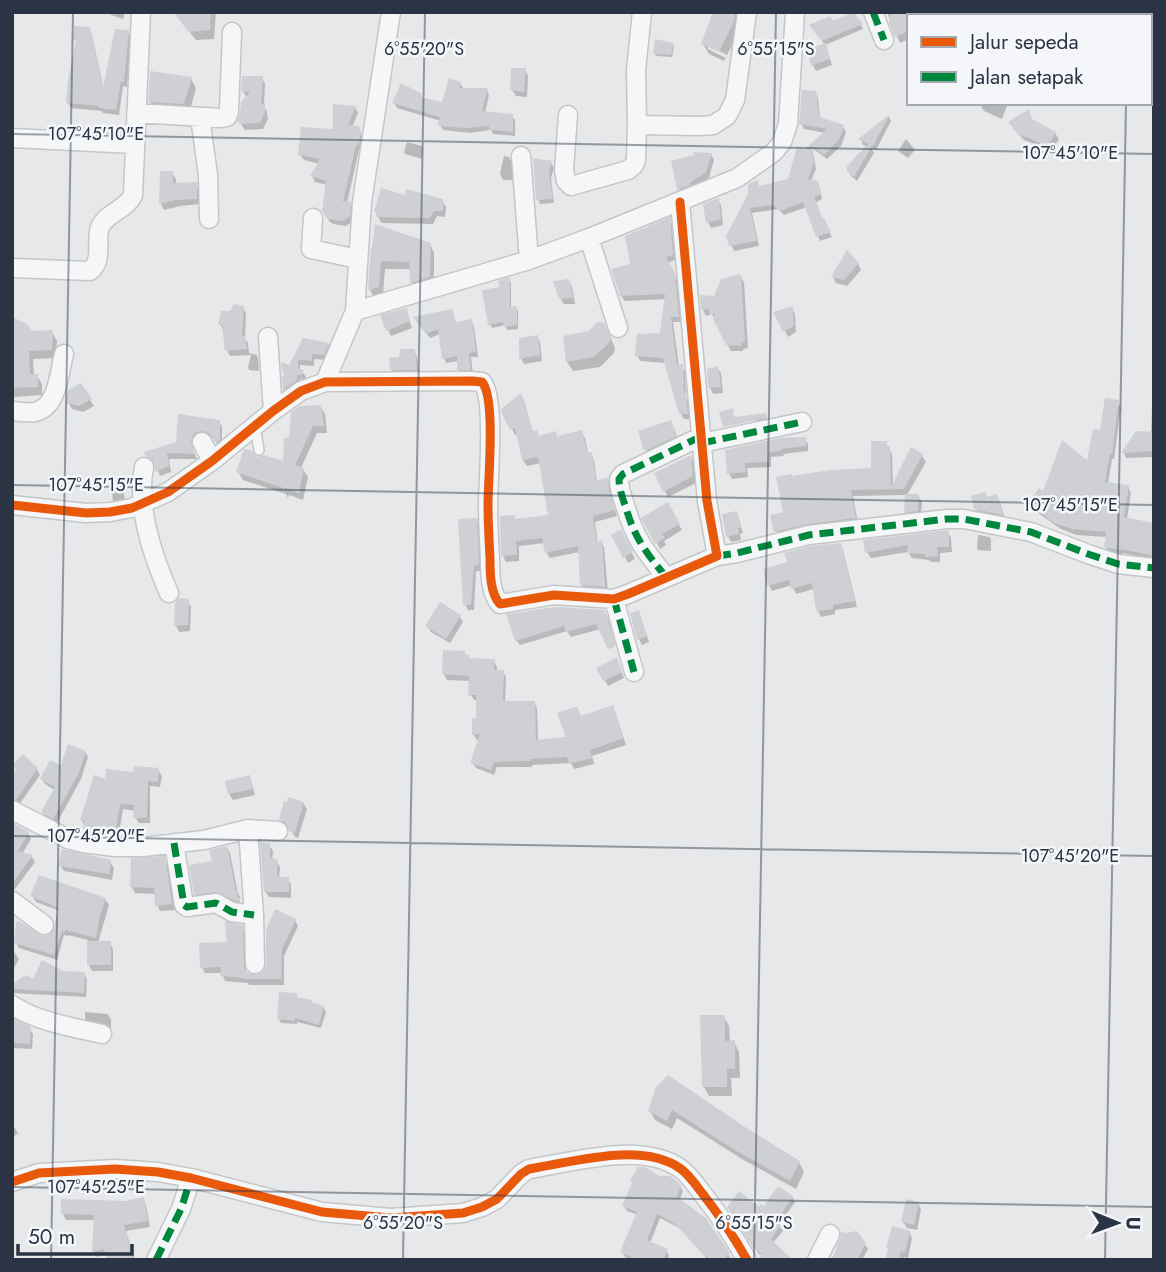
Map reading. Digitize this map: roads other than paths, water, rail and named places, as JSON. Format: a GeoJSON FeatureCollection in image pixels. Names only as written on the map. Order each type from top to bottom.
{"type":"FeatureCollection","features":[{"type":"Feature","properties":{"kind":"street"},"geometry":{"type":"LineString","coordinates":[[12,268],[90,271],[97,262],[100,228],[106,220],[129,203],[133,195],[141,12]]}},
{"type":"Feature","properties":{"kind":"street"},"geometry":{"type":"LineString","coordinates":[[325,382],[355,311],[362,202],[391,12]]}},
{"type":"Feature","properties":{"kind":"street"},"geometry":{"type":"LineString","coordinates":[[568,115],[564,170],[566,181],[571,186],[628,170],[634,165],[637,125],[636,70],[642,12]]}},
{"type":"Feature","properties":{"kind":"street"},"geometry":{"type":"LineString","coordinates":[[637,125],[713,125],[727,116],[735,100],[747,12]]}},
{"type":"Feature","properties":{"kind":"street"},"geometry":{"type":"LineString","coordinates":[[355,311],[528,260],[737,178],[774,152],[782,142],[788,124],[795,12]]}},
{"type":"Feature","properties":{"kind":"street"},"geometry":{"type":"LineString","coordinates":[[873,12],[884,40]]}},
{"type":"Feature","properties":{"kind":"street"},"geometry":{"type":"LineString","coordinates":[[135,113],[227,117],[232,32]]}},
{"type":"Feature","properties":{"kind":"street"},"geometry":{"type":"LineString","coordinates":[[200,117],[208,175],[209,219]]}},
{"type":"Feature","properties":{"kind":"street"},"geometry":{"type":"LineString","coordinates":[[12,138],[134,144]]}},
{"type":"Feature","properties":{"kind":"street"},"geometry":{"type":"LineString","coordinates":[[521,156],[528,260]]}},
{"type":"Feature","properties":{"kind":"street"},"geometry":{"type":"LineString","coordinates":[[680,202],[707,501],[717,556]]}},
{"type":"Feature","properties":{"kind":"street"},"geometry":{"type":"LineString","coordinates":[[313,218],[311,249],[358,259]]}},
{"type":"Feature","properties":{"kind":"street"},"geometry":{"type":"LineString","coordinates":[[589,238],[618,328]]}},
{"type":"Feature","properties":{"kind":"street"},"geometry":{"type":"LineString","coordinates":[[268,337],[273,411]]}},
{"type":"Feature","properties":{"kind":"street"},"geometry":{"type":"LineString","coordinates":[[12,411],[32,413],[43,409],[53,397],[64,354]]}},
{"type":"Feature","properties":{"kind":"street"},"geometry":{"type":"LineString","coordinates":[[12,505],[86,513],[110,512],[143,504],[168,492],[212,461],[301,391],[325,382],[482,382],[489,408],[490,572],[495,599],[502,605],[554,596],[614,598],[717,556],[808,535],[947,519],[964,519],[1031,532],[1109,561],[1154,568]]}},
{"type":"Feature","properties":{"kind":"street"},"geometry":{"type":"LineString","coordinates":[[666,577],[640,545],[624,502],[619,478],[702,440],[802,422]]}},
{"type":"Feature","properties":{"kind":"street"},"geometry":{"type":"LineString","coordinates":[[202,442],[212,461]]}},
{"type":"Feature","properties":{"kind":"street"},"geometry":{"type":"LineString","coordinates":[[144,467],[141,480],[150,541],[169,593]]}},
{"type":"Feature","properties":{"kind":"street"},"geometry":{"type":"LineString","coordinates":[[614,598],[634,672]]}},
{"type":"Feature","properties":{"kind":"street"},"geometry":{"type":"LineString","coordinates":[[14,818],[68,839],[115,847],[144,847],[204,840],[248,830],[278,831]]}},
{"type":"Feature","properties":{"kind":"street"},"geometry":{"type":"LineString","coordinates":[[248,830],[255,964]]}},
{"type":"Feature","properties":{"kind":"street"},"geometry":{"type":"LineString","coordinates":[[174,843],[184,905],[187,907],[216,903],[232,912],[254,915]]}},
{"type":"Feature","properties":{"kind":"street"},"geometry":{"type":"LineString","coordinates":[[12,901],[44,926]]}},
{"type":"Feature","properties":{"kind":"street"},"geometry":{"type":"LineString","coordinates":[[12,1005],[31,1016],[102,1034]]}},
{"type":"Feature","properties":{"kind":"street"},"geometry":{"type":"LineString","coordinates":[[12,1182],[39,1173],[115,1169],[158,1172],[323,1212],[391,1219],[463,1213],[482,1207],[497,1199],[529,1169],[600,1157],[635,1155],[664,1160],[682,1170],[725,1223],[747,1260]]}},
{"type":"Feature","properties":{"kind":"street"},"geometry":{"type":"LineString","coordinates":[[156,1260],[181,1209],[191,1178]]}},
{"type":"Feature","properties":{"kind":"street"},"geometry":{"type":"LineString","coordinates":[[817,1260],[830,1234]]}},
{"type":"Feature","properties":{"kind":"lane"},"geometry":{"type":"LineString","coordinates":[[255,427],[259,450]]}}]}
